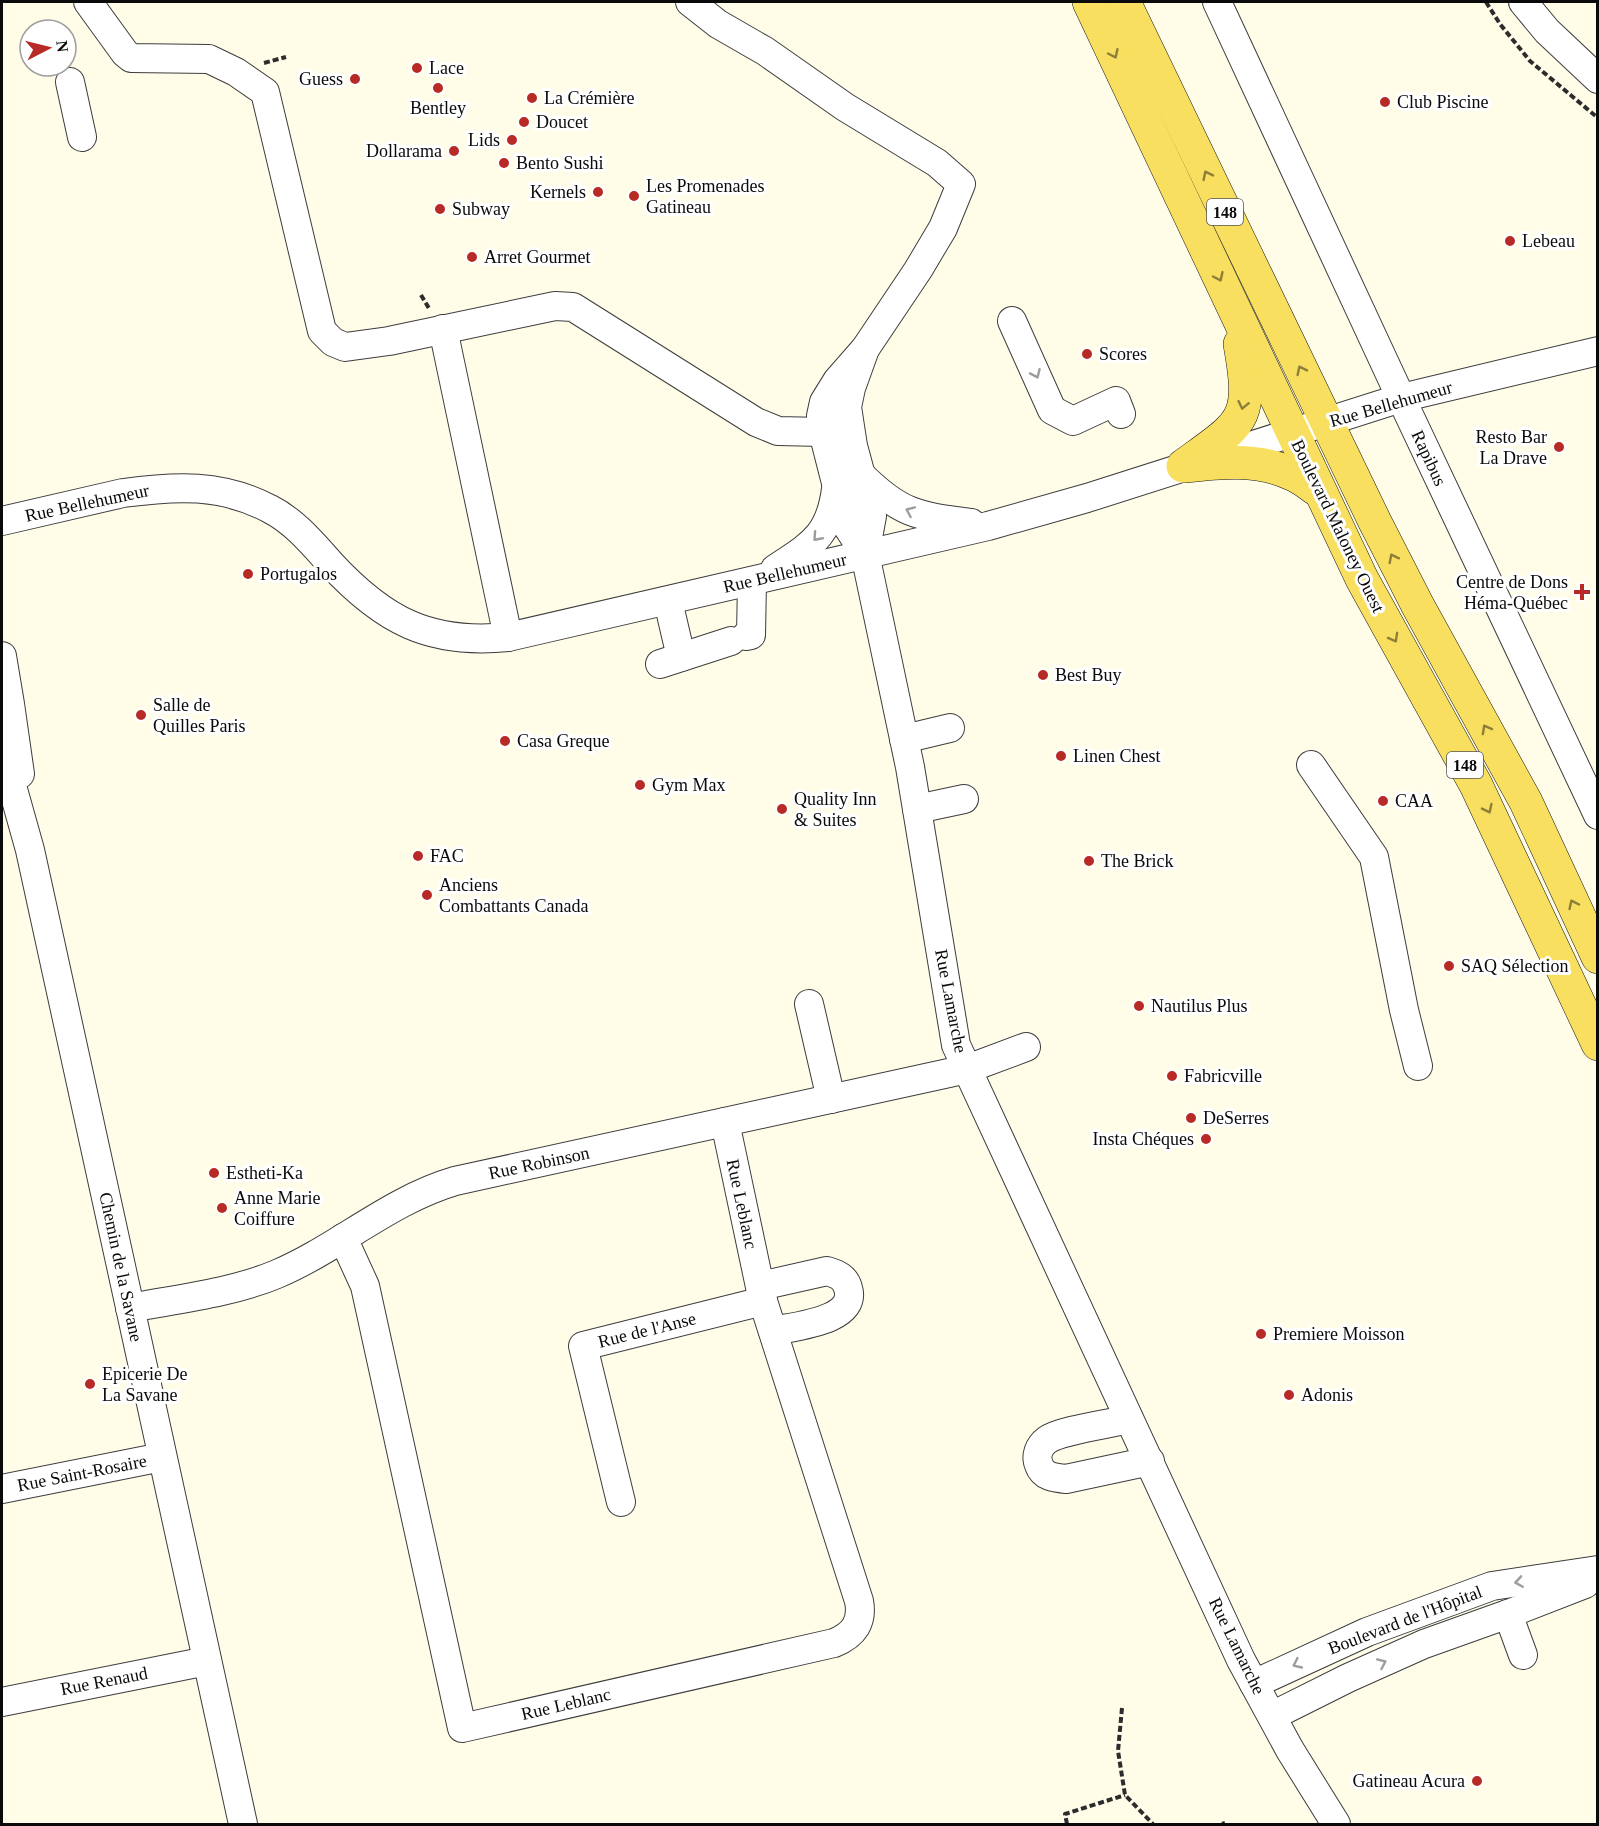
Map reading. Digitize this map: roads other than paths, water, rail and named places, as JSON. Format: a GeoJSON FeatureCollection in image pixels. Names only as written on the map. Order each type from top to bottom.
{"type":"FeatureCollection","features":[{"type":"Feature","properties":{"kind":"main road","name":"Boulevard Maloney Ouest"},"geometry":{"type":"LineString","coordinates":[[1089,2],[1362,579],[1476,786],[1590,1010],[1598,1044]]}},
{"type":"Feature","properties":{"kind":"main road","name":"Boulevard Maloney Ouest"},"geometry":{"type":"LineString","coordinates":[[1124,2],[1418,606],[1526,802],[1598,957]]}},
{"type":"Feature","properties":{"kind":"main road"},"geometry":{"type":"LineString","coordinates":[[1183,466],[1230,431],[1240,419],[1245,406],[1244,367],[1233,306]]}},
{"type":"Feature","properties":{"kind":"main road"},"geometry":{"type":"LineString","coordinates":[[1183,466],[1227,462],[1266,464],[1294,475],[1320,492]]}},
{"type":"Feature","properties":{"kind":"street"},"geometry":{"type":"LineString","coordinates":[[88,2],[131,58],[209,59],[236,72],[265,92],[322,331],[333,342],[345,347],[389,341],[555,306],[573,307],[756,422],[778,431],[836,431]]}},
{"type":"Feature","properties":{"kind":"street"},"geometry":{"type":"LineString","coordinates":[[690,2],[718,24],[765,51],[845,107],[938,164],[961,184],[943,228],[865,349],[837,381],[824,402],[821,416],[836,431],[849,479],[847,526],[865,554]]}},
{"type":"Feature","properties":{"kind":"street","name":"Rapibus"},"geometry":{"type":"LineString","coordinates":[[1217,2],[1598,815]]}},
{"type":"Feature","properties":{"kind":"street"},"geometry":{"type":"LineString","coordinates":[[1523,2],[1547,31],[1598,79]]}},
{"type":"Feature","properties":{"kind":"street"},"geometry":{"type":"LineString","coordinates":[[70,82],[82,137]]}},
{"type":"Feature","properties":{"kind":"street"},"geometry":{"type":"LineString","coordinates":[[1012,321],[1052,410],[1073,421],[1116,401],[1121,414]]}},
{"type":"Feature","properties":{"kind":"street"},"geometry":{"type":"LineString","coordinates":[[444,329],[508,637]]}},
{"type":"Feature","properties":{"kind":"street","name":"Rue Bellehumeur"},"geometry":{"type":"LineString","coordinates":[[2,521],[141,490],[196,487],[222,491],[247,498],[272,509],[296,527],[352,587],[391,616],[413,627],[459,639],[481,640],[508,637],[988,526],[1066,504],[1401,398],[1598,351]]}},
{"type":"Feature","properties":{"kind":"street"},"geometry":{"type":"LineString","coordinates":[[849,479],[919,515],[988,526]]}},
{"type":"Feature","properties":{"kind":"street"},"geometry":{"type":"LineString","coordinates":[[668,601],[671,661],[751,635],[756,580],[818,538],[849,479]]}},
{"type":"Feature","properties":{"kind":"street","name":"Rue Lamarche"},"geometry":{"type":"LineString","coordinates":[[865,554],[917,808],[956,1045],[1254,1684],[1300,1768],[1336,1824]]}},
{"type":"Feature","properties":{"kind":"street","name":"Chemin de la Savane"},"geometry":{"type":"LineString","coordinates":[[2,656],[30,850]]}},
{"type":"Feature","properties":{"kind":"street"},"geometry":{"type":"LineString","coordinates":[[904,739],[950,728]]}},
{"type":"Feature","properties":{"kind":"street","name":"Chemin de la Savane"},"geometry":{"type":"LineString","coordinates":[[2,750],[30,850],[243,1824]]}},
{"type":"Feature","properties":{"kind":"street"},"geometry":{"type":"LineString","coordinates":[[1311,765],[1374,858],[1404,1010],[1418,1066]]}},
{"type":"Feature","properties":{"kind":"street"},"geometry":{"type":"LineString","coordinates":[[917,808],[964,799]]}},
{"type":"Feature","properties":{"kind":"street"},"geometry":{"type":"LineString","coordinates":[[809,1004],[831,1099]]}},
{"type":"Feature","properties":{"kind":"street","name":"Rue Robinson"},"geometry":{"type":"LineString","coordinates":[[130,1308],[261,1280],[291,1267],[436,1186],[967,1069],[1026,1047]]}},
{"type":"Feature","properties":{"kind":"street","name":"Rue Leblanc"},"geometry":{"type":"LineString","coordinates":[[343,1238],[365,1286],[462,1728],[834,1643],[853,1632],[859,1623],[860,1600],[762,1294],[725,1122]]}},
{"type":"Feature","properties":{"kind":"street"},"geometry":{"type":"LineString","coordinates":[[762,1294],[827,1271],[838,1274],[847,1283],[850,1294],[846,1307],[837,1315],[773,1331]]}},
{"type":"Feature","properties":{"kind":"street","name":"Rue de l'Anse"},"geometry":{"type":"LineString","coordinates":[[621,1503],[583,1346],[762,1294]]}},
{"type":"Feature","properties":{"kind":"street"},"geometry":{"type":"LineString","coordinates":[[1130,1419],[1058,1435],[1046,1441],[1038,1451],[1037,1459],[1040,1468],[1045,1474],[1066,1479],[1149,1461]]}},
{"type":"Feature","properties":{"kind":"street","name":"Rue Saint-Rosaire"},"geometry":{"type":"LineString","coordinates":[[2,1489],[162,1457]]}},
{"type":"Feature","properties":{"kind":"street","name":"Boulevard de l'Hôpital"},"geometry":{"type":"LineString","coordinates":[[1254,1684],[1386,1624],[1492,1586],[1598,1570]]}},
{"type":"Feature","properties":{"kind":"street","name":"Boulevard de l'Hôpital"},"geometry":{"type":"LineString","coordinates":[[1272,1716],[1348,1678],[1424,1644],[1598,1578]]}},
{"type":"Feature","properties":{"kind":"street"},"geometry":{"type":"LineString","coordinates":[[1508,1614],[1523,1655]]}},
{"type":"Feature","properties":{"kind":"street","name":"Rue Renaud"},"geometry":{"type":"LineString","coordinates":[[2,1702],[207,1661]]}},
{"type":"Feature","properties":{"kind":"place","name":"Lace"},"geometry":{"type":"Point","coordinates":[417,68]}},
{"type":"Feature","properties":{"kind":"place","name":"Guess"},"geometry":{"type":"Point","coordinates":[355,79]}},
{"type":"Feature","properties":{"kind":"place","name":"Bentley"},"geometry":{"type":"Point","coordinates":[438,88]}},
{"type":"Feature","properties":{"kind":"place","name":"La Crémière"},"geometry":{"type":"Point","coordinates":[532,98]}},
{"type":"Feature","properties":{"kind":"place","name":"Club Piscine"},"geometry":{"type":"Point","coordinates":[1385,102]}},
{"type":"Feature","properties":{"kind":"place","name":"Doucet"},"geometry":{"type":"Point","coordinates":[524,122]}},
{"type":"Feature","properties":{"kind":"place","name":"Lids"},"geometry":{"type":"Point","coordinates":[512,140]}},
{"type":"Feature","properties":{"kind":"place","name":"Dollarama"},"geometry":{"type":"Point","coordinates":[454,151]}},
{"type":"Feature","properties":{"kind":"place","name":"Bento Sushi"},"geometry":{"type":"Point","coordinates":[504,163]}},
{"type":"Feature","properties":{"kind":"place","name":"Kernels"},"geometry":{"type":"Point","coordinates":[598,192]}},
{"type":"Feature","properties":{"kind":"place","name":"Les Promenades Gatineau"},"geometry":{"type":"Point","coordinates":[634,196]}},
{"type":"Feature","properties":{"kind":"place","name":"Subway"},"geometry":{"type":"Point","coordinates":[440,209]}},
{"type":"Feature","properties":{"kind":"place","name":"Lebeau"},"geometry":{"type":"Point","coordinates":[1510,241]}},
{"type":"Feature","properties":{"kind":"place","name":"Arret Gourmet"},"geometry":{"type":"Point","coordinates":[472,257]}},
{"type":"Feature","properties":{"kind":"place","name":"Scores"},"geometry":{"type":"Point","coordinates":[1087,354]}},
{"type":"Feature","properties":{"kind":"place","name":"Resto Bar La Drave"},"geometry":{"type":"Point","coordinates":[1559,447]}},
{"type":"Feature","properties":{"kind":"place","name":"Portugalos"},"geometry":{"type":"Point","coordinates":[248,574]}},
{"type":"Feature","properties":{"kind":"place","name":"Centre de Dons Héma-Québec"},"geometry":{"type":"Point","coordinates":[1582,592]}},
{"type":"Feature","properties":{"kind":"place","name":"Best Buy"},"geometry":{"type":"Point","coordinates":[1043,675]}},
{"type":"Feature","properties":{"kind":"place","name":"Salle de Quilles Paris"},"geometry":{"type":"Point","coordinates":[141,715]}},
{"type":"Feature","properties":{"kind":"place","name":"Casa Greque"},"geometry":{"type":"Point","coordinates":[505,741]}},
{"type":"Feature","properties":{"kind":"place","name":"Linen Chest"},"geometry":{"type":"Point","coordinates":[1061,756]}},
{"type":"Feature","properties":{"kind":"place","name":"Gym Max"},"geometry":{"type":"Point","coordinates":[640,785]}},
{"type":"Feature","properties":{"kind":"place","name":"CAA"},"geometry":{"type":"Point","coordinates":[1383,801]}},
{"type":"Feature","properties":{"kind":"place","name":"Quality Inn & Suites"},"geometry":{"type":"Point","coordinates":[782,809]}},
{"type":"Feature","properties":{"kind":"place","name":"FAC"},"geometry":{"type":"Point","coordinates":[418,856]}},
{"type":"Feature","properties":{"kind":"place","name":"The Brick"},"geometry":{"type":"Point","coordinates":[1089,861]}},
{"type":"Feature","properties":{"kind":"place","name":"Anciens Combattants Canada"},"geometry":{"type":"Point","coordinates":[427,895]}},
{"type":"Feature","properties":{"kind":"place","name":"SAQ Sélection"},"geometry":{"type":"Point","coordinates":[1449,966]}},
{"type":"Feature","properties":{"kind":"place","name":"Nautilus Plus"},"geometry":{"type":"Point","coordinates":[1139,1006]}},
{"type":"Feature","properties":{"kind":"place","name":"Fabricville"},"geometry":{"type":"Point","coordinates":[1172,1076]}},
{"type":"Feature","properties":{"kind":"place","name":"DeSerres"},"geometry":{"type":"Point","coordinates":[1191,1118]}},
{"type":"Feature","properties":{"kind":"place","name":"Insta Chéques"},"geometry":{"type":"Point","coordinates":[1206,1139]}},
{"type":"Feature","properties":{"kind":"place","name":"Estheti-Ka"},"geometry":{"type":"Point","coordinates":[214,1173]}},
{"type":"Feature","properties":{"kind":"place","name":"Anne Marie Coiffure"},"geometry":{"type":"Point","coordinates":[222,1208]}},
{"type":"Feature","properties":{"kind":"place","name":"Premiere Moisson"},"geometry":{"type":"Point","coordinates":[1261,1334]}},
{"type":"Feature","properties":{"kind":"place","name":"Epicerie De La Savane"},"geometry":{"type":"Point","coordinates":[90,1384]}},
{"type":"Feature","properties":{"kind":"place","name":"Adonis"},"geometry":{"type":"Point","coordinates":[1289,1395]}},
{"type":"Feature","properties":{"kind":"place","name":"Gatineau Acura"},"geometry":{"type":"Point","coordinates":[1477,1781]}}]}
